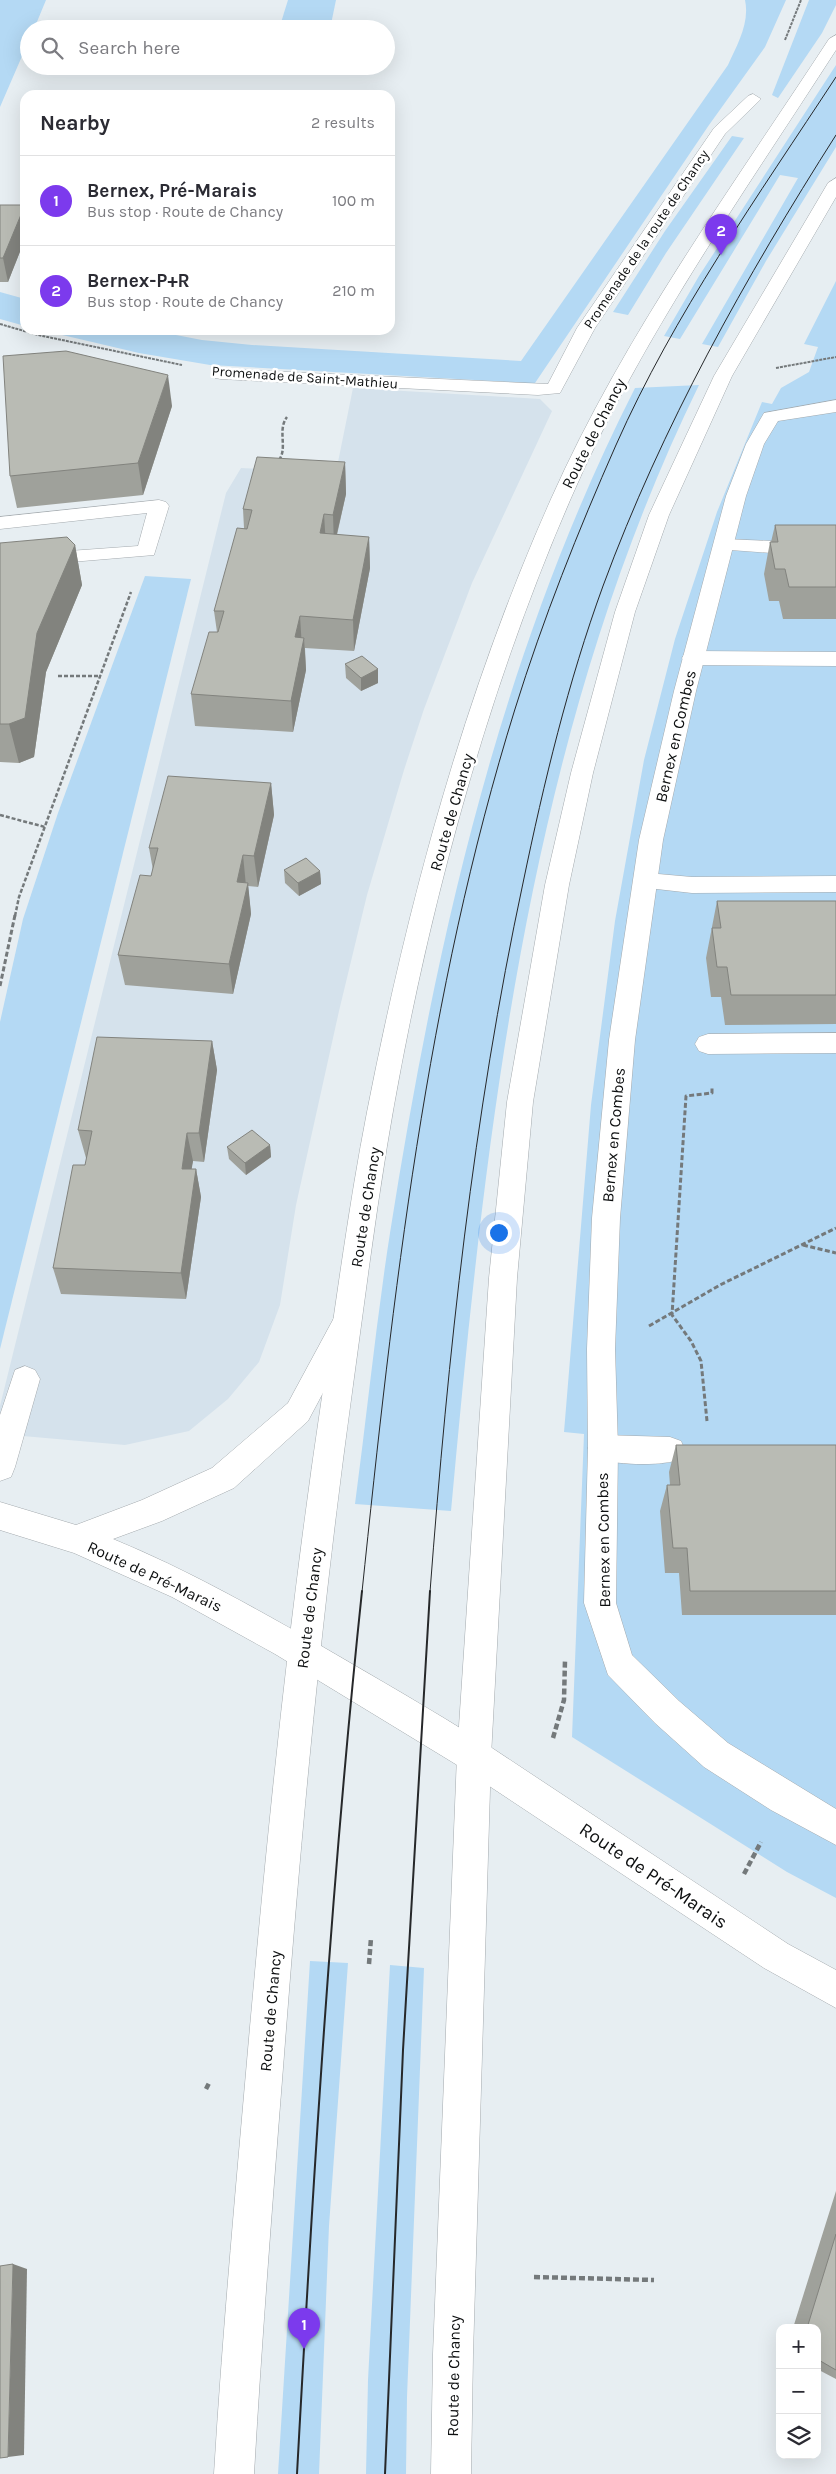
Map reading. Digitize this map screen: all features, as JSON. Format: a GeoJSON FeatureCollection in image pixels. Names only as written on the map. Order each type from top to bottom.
{"type":"FeatureCollection","features":[{"type":"Feature","properties":{"kind":"main road","name":"Route de Chancy"},"geometry":{"type":"LineString","coordinates":[[234,2474],[240,2362],[276,1942],[303,1653],[322,1489],[380,1115],[411,967],[434,872],[463,769],[512,617],[564,492],[593,430],[642,339],[707,234],[836,39]]}},
{"type":"Feature","properties":{"kind":"main road","name":"Promenade de la route de Chancy"},"geometry":{"type":"LineString","coordinates":[[554,389],[586,328],[719,130],[753,99]]}},
{"type":"Feature","properties":{"kind":"main road","name":"Route de Chancy"},"geometry":{"type":"LineString","coordinates":[[451,2474],[455,2274],[474,1756],[503,1278],[520,1102],[557,885],[582,773],[626,612],[659,515],[732,357],[836,183]]}},
{"type":"Feature","properties":{"kind":"main road","name":"Promenade de Saint-Mathieu"},"geometry":{"type":"LineString","coordinates":[[221,374],[538,390],[554,389]]}},
{"type":"Feature","properties":{"kind":"main road","name":"Bernex en Combes"},"geometry":{"type":"LineString","coordinates":[[836,406],[771,418],[755,444],[736,496],[693,658],[651,840],[647,881],[622,1040],[606,1218],[601,1350],[603,1448],[600,1603],[619,1664],[668,1712],[716,1755],[783,1798],[836,1828]]}},
{"type":"Feature","properties":{"kind":"main road"},"geometry":{"type":"LineString","coordinates":[[0,523],[159,506],[147,551],[0,562]]}},
{"type":"Feature","properties":{"kind":"main road"},"geometry":{"type":"LineString","coordinates":[[724,544],[772,547]]}},
{"type":"Feature","properties":{"kind":"main road"},"geometry":{"type":"LineString","coordinates":[[693,658],[836,659]]}},
{"type":"Feature","properties":{"kind":"main road"},"geometry":{"type":"LineString","coordinates":[[647,881],[692,885],[836,884]]}},
{"type":"Feature","properties":{"kind":"main road"},"geometry":{"type":"LineString","coordinates":[[708,1044],[836,1043]]}},
{"type":"Feature","properties":{"kind":"main road"},"geometry":{"type":"LineString","coordinates":[[76,1539],[152,1511],[223,1478],[298,1412],[348,1320]]}},
{"type":"Feature","properties":{"kind":"main road"},"geometry":{"type":"LineString","coordinates":[[0,1467],[24,1378]]}},
{"type":"Feature","properties":{"kind":"main road"},"geometry":{"type":"LineString","coordinates":[[603,1448],[670,1450]]}},
{"type":"Feature","properties":{"kind":"main road","name":"Route de Pré-Marais"},"geometry":{"type":"LineString","coordinates":[[0,1516],[76,1539],[166,1577],[303,1653],[421,1722],[776,1956],[836,1990]]}},
{"type":"Feature","properties":{"kind":"path","name":"Promenade de Saint-Mathieu"},"geometry":{"type":"LineString","coordinates":[[0,324],[20,330]]}},
{"type":"Feature","properties":{"kind":"path","name":"Promenade de Saint-Mathieu"},"geometry":{"type":"LineString","coordinates":[[38,335],[221,374]]}},
{"type":"Feature","properties":{"kind":"path"},"geometry":{"type":"LineString","coordinates":[[782,372],[782,367],[836,357]]}},
{"type":"Feature","properties":{"kind":"path"},"geometry":{"type":"LineString","coordinates":[[276,463],[282,456],[283,420],[293,410],[338,388],[343,380]]}},
{"type":"Feature","properties":{"kind":"path"},"geometry":{"type":"LineString","coordinates":[[0,986],[19,897],[147,551]]}},
{"type":"Feature","properties":{"kind":"path"},"geometry":{"type":"LineString","coordinates":[[58,676],[101,676]]}},
{"type":"Feature","properties":{"kind":"path"},"geometry":{"type":"LineString","coordinates":[[0,816],[45,827]]}},
{"type":"Feature","properties":{"kind":"path"},"geometry":{"type":"LineString","coordinates":[[708,1044],[712,1093],[686,1096],[672,1314],[691,1341],[701,1361],[708,1424]]}},
{"type":"Feature","properties":{"kind":"path"},"geometry":{"type":"LineString","coordinates":[[696,1298],[836,1228]]}},
{"type":"Feature","properties":{"kind":"path"},"geometry":{"type":"LineString","coordinates":[[802,1245],[836,1253]]}},
{"type":"Feature","properties":{"kind":"path"},"geometry":{"type":"LineString","coordinates":[[369,1964],[371,1938]]}},
{"type":"Feature","properties":{"kind":"path"},"geometry":{"type":"LineString","coordinates":[[534,2277],[654,2280]]}},
{"type":"Feature","properties":{"kind":"shaded area"},"geometry":{"type":"Polygon","coordinates":[[[0,0],[46,0],[38,20],[20,20],[20,61],[0,107],[0,0]]]}},
{"type":"Feature","properties":{"kind":"shaded area"},"geometry":{"type":"Polygon","coordinates":[[[288,0],[336,0],[332,20],[282,20],[288,0]]]}},
{"type":"Feature","properties":{"kind":"shaded area"},"geometry":{"type":"Polygon","coordinates":[[[745,0],[786,0],[765,47],[709,125],[533,386],[512,382],[210,365],[139,353],[62,335],[176,335],[202,340],[252,345],[521,361],[728,65],[739,42],[746,17],[745,0]]]}},
{"type":"Feature","properties":{"kind":"shaded area"},"geometry":{"type":"Polygon","coordinates":[[[809,0],[836,0],[836,5],[822,33],[778,98],[772,95],[809,0]]]}},
{"type":"Feature","properties":{"kind":"shaded area"},"geometry":{"type":"Polygon","coordinates":[[[836,65],[836,147],[766,261],[718,347],[702,344],[798,178],[780,175],[680,339],[664,336],[699,276],[836,65]]]}},
{"type":"Feature","properties":{"kind":"shaded area"},"geometry":{"type":"Polygon","coordinates":[[[732,136],[744,138],[666,253],[628,315],[613,312],[665,231],[732,136]]]}},
{"type":"Feature","properties":{"kind":"shaded area"},"geometry":{"type":"Polygon","coordinates":[[[836,281],[836,1898],[787,1872],[572,1737],[584,1434],[564,1432],[591,1105],[615,921],[644,760],[675,639],[717,512],[762,402],[772,404],[781,388],[809,372],[818,347],[804,344],[836,281]]]}},
{"type":"Feature","properties":{"kind":"shaded area"},"geometry":{"type":"Polygon","coordinates":[[[0,292],[20,298],[20,325],[0,319],[0,292]]]}},
{"type":"Feature","properties":{"kind":"shaded area"},"geometry":{"type":"Polygon","coordinates":[[[699,385],[641,518],[593,655],[555,794],[524,936],[500,1079],[480,1223],[451,1511],[355,1504],[380,1301],[408,1124],[452,907],[479,801],[510,695],[546,591],[588,489],[635,388],[699,385]]]}},
{"type":"Feature","properties":{"kind":"shaded area"},"geometry":{"type":"Polygon","coordinates":[[[353,388],[540,399],[552,411],[472,583],[424,709],[404,770],[367,895],[339,1011],[296,1205],[280,1305],[259,1362],[228,1399],[189,1431],[125,1445],[0,1434],[0,1406],[226,493],[241,468],[336,472],[353,388]]]}},
{"type":"Feature","properties":{"kind":"shaded area"},"geometry":{"type":"Polygon","coordinates":[[[145,576],[191,579],[0,1349],[0,1022],[23,919],[58,813],[145,576]]]}},
{"type":"Feature","properties":{"kind":"shaded area"},"geometry":{"type":"Polygon","coordinates":[[[310,1961],[348,1963],[329,2226],[319,2474],[278,2474],[310,1961]]]}},
{"type":"Feature","properties":{"kind":"shaded area"},"geometry":{"type":"Polygon","coordinates":[[[390,1965],[424,1968],[407,2397],[406,2474],[366,2474],[368,2380],[390,1965]]]}},
{"type":"Feature","properties":{"kind":"building"},"geometry":{"type":"Polygon","coordinates":[[[0,205],[20,205],[20,217],[3,258],[0,258],[0,205]]]}},
{"type":"Feature","properties":{"kind":"building"},"geometry":{"type":"Polygon","coordinates":[[[66,351],[168,375],[138,463],[10,476],[3,356],[66,351]]]}},
{"type":"Feature","properties":{"kind":"building"},"geometry":{"type":"Polygon","coordinates":[[[257,457],[345,462],[333,515],[324,514],[320,533],[369,537],[353,620],[300,616],[295,637],[304,638],[291,701],[191,694],[209,632],[218,632],[224,611],[214,611],[237,528],[247,529],[252,510],[243,509],[257,457]]]}},
{"type":"Feature","properties":{"kind":"building"},"geometry":{"type":"Polygon","coordinates":[[[775,525],[836,525],[836,587],[789,587],[785,569],[775,569],[770,542],[778,542],[775,525]]]}},
{"type":"Feature","properties":{"kind":"building"},"geometry":{"type":"Polygon","coordinates":[[[67,537],[75,545],[37,633],[25,718],[9,724],[0,724],[0,543],[67,537]]]}},
{"type":"Feature","properties":{"kind":"building"},"geometry":{"type":"Polygon","coordinates":[[[362,656],[378,669],[361,678],[345,664],[362,656]]]}},
{"type":"Feature","properties":{"kind":"building"},"geometry":{"type":"Polygon","coordinates":[[[168,776],[271,783],[254,856],[243,855],[237,882],[248,883],[229,964],[118,955],[140,875],[151,876],[158,848],[149,848],[168,776]]]}},
{"type":"Feature","properties":{"kind":"building"},"geometry":{"type":"Polygon","coordinates":[[[306,858],[320,871],[298,883],[284,870],[306,858]]]}},
{"type":"Feature","properties":{"kind":"building"},"geometry":{"type":"Polygon","coordinates":[[[717,901],[836,901],[836,995],[731,995],[727,967],[717,967],[712,928],[721,928],[717,901]]]}},
{"type":"Feature","properties":{"kind":"building"},"geometry":{"type":"Polygon","coordinates":[[[97,1037],[212,1041],[199,1133],[187,1133],[182,1169],[196,1169],[181,1273],[53,1268],[73,1165],[85,1165],[92,1131],[78,1130],[97,1037]]]}},
{"type":"Feature","properties":{"kind":"building"},"geometry":{"type":"Polygon","coordinates":[[[252,1130],[270,1145],[245,1163],[227,1147],[252,1130]]]}},
{"type":"Feature","properties":{"kind":"building"},"geometry":{"type":"Polygon","coordinates":[[[676,1445],[836,1445],[836,1591],[690,1591],[687,1548],[673,1548],[667,1485],[680,1485],[676,1445]]]}},
{"type":"Feature","properties":{"kind":"building"},"geometry":{"type":"Polygon","coordinates":[[[836,2234],[836,2370],[821,2361],[821,2324],[808,2324],[836,2234]]]}},
{"type":"Feature","properties":{"kind":"building"},"geometry":{"type":"Polygon","coordinates":[[[13,2264],[8,2457],[0,2458],[0,2266],[13,2264]]]}},
{"type":"Feature","properties":{"kind":"tram line"},"geometry":{"type":"LineString","coordinates":[[362,1592],[386,1369],[417,1146],[436,1036],[458,926],[484,817],[515,709],[549,609],[588,510],[639,396],[718,256],[836,77]]}},
{"type":"Feature","properties":{"kind":"tram line"},"geometry":{"type":"LineString","coordinates":[[430,1592],[454,1325],[476,1147],[505,971],[548,770],[568,696],[603,586],[626,527],[679,411],[769,243],[836,135]]}},
{"type":"Feature","properties":{"kind":"tram line"},"geometry":{"type":"LineString","coordinates":[[297,2474],[332,1922],[362,1591]]}},
{"type":"Feature","properties":{"kind":"tram line"},"geometry":{"type":"LineString","coordinates":[[385,2474],[403,2050],[430,1591]]}},
{"type":"Feature","properties":{"kind":"place","name":"Bernex-P+R"},"geometry":{"type":"Point","coordinates":[721,255]}},
{"type":"Feature","properties":{"kind":"place","name":"Bernex, Pré-Marais"},"geometry":{"type":"Point","coordinates":[304,2349]}}]}
